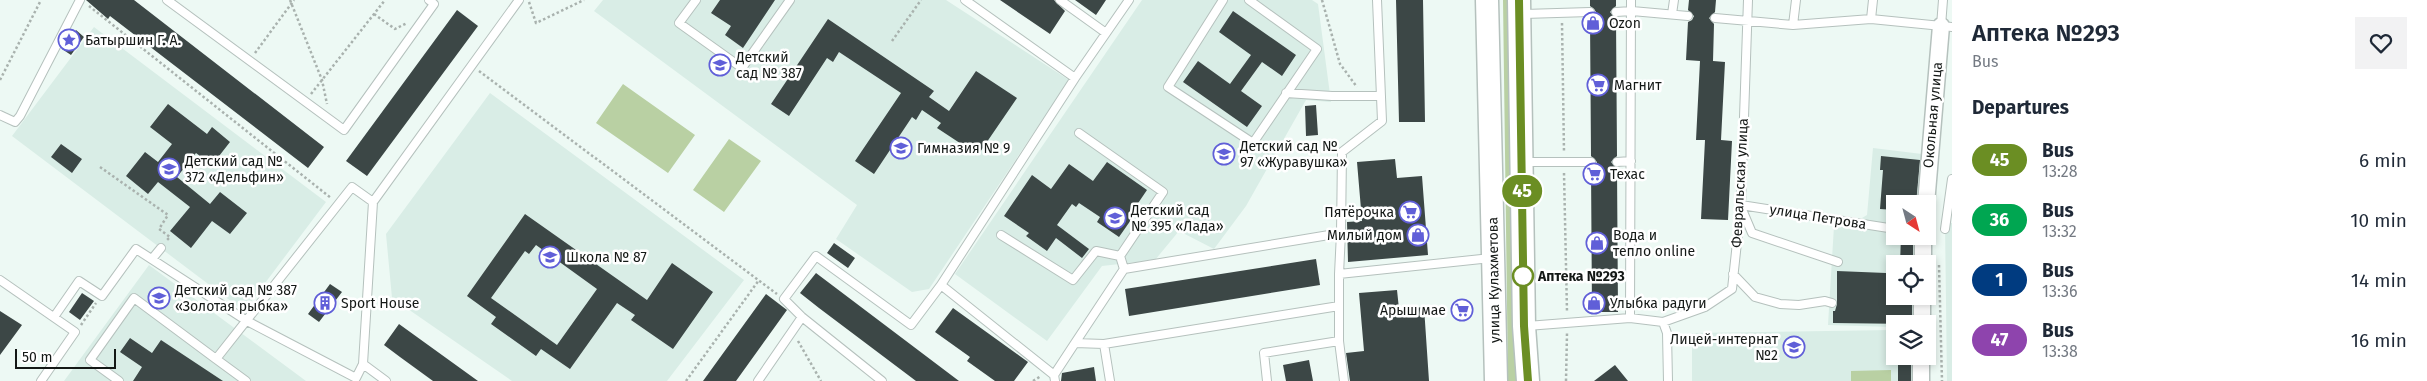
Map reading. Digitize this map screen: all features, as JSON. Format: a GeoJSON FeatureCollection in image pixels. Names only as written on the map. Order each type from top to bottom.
{"type":"FeatureCollection","features":[{"type":"Feature","properties":{"kind":"main road","name":"улица Кулахметова"},"geometry":{"type":"LineString","coordinates":[[1487,0],[1496,381]]}},
{"type":"Feature","properties":{"kind":"main road"},"geometry":{"type":"LineString","coordinates":[[1519,7],[1524,326],[1528,381]]}},
{"type":"Feature","properties":{"kind":"street","name":"Окольная улица"},"geometry":{"type":"LineString","coordinates":[[1927,195],[1946,27]]}},
{"type":"Feature","properties":{"kind":"street"},"geometry":{"type":"LineString","coordinates":[[1920,381],[1921,365]]}},
{"type":"Feature","properties":{"kind":"lane"},"geometry":{"type":"LineString","coordinates":[[0,116],[15,122],[20,116],[81,0]]}},
{"type":"Feature","properties":{"kind":"lane"},"geometry":{"type":"LineString","coordinates":[[167,0],[344,130],[434,4],[429,0]]}},
{"type":"Feature","properties":{"kind":"lane"},"geometry":{"type":"LineString","coordinates":[[54,317],[79,281],[102,296],[136,249],[247,321],[354,380],[363,364],[373,202],[520,0]]}},
{"type":"Feature","properties":{"kind":"lane"},"geometry":{"type":"LineString","coordinates":[[696,0],[679,23],[742,68],[790,0]]}},
{"type":"Feature","properties":{"kind":"lane"},"geometry":{"type":"LineString","coordinates":[[964,0],[1075,78]]}},
{"type":"Feature","properties":{"kind":"lane"},"geometry":{"type":"LineString","coordinates":[[1060,0],[1106,34]]}},
{"type":"Feature","properties":{"kind":"lane"},"geometry":{"type":"LineString","coordinates":[[882,381],[802,317],[784,299],[816,256],[911,325],[941,285],[1075,78],[1129,0]]}},
{"type":"Feature","properties":{"kind":"lane"},"geometry":{"type":"LineString","coordinates":[[1224,0],[1168,87],[1253,143],[1317,49],[1249,0]]}},
{"type":"Feature","properties":{"kind":"lane"},"geometry":{"type":"LineString","coordinates":[[1344,381],[1339,306],[1342,152],[1382,122],[1377,0]]}},
{"type":"Feature","properties":{"kind":"lane"},"geometry":{"type":"LineString","coordinates":[[1630,318],[1632,0]]}},
{"type":"Feature","properties":{"kind":"lane"},"geometry":{"type":"LineString","coordinates":[[1672,14],[1674,0]]}},
{"type":"Feature","properties":{"kind":"lane","name":"Февральская улица"},"geometry":{"type":"LineString","coordinates":[[1524,326],[1630,318],[1663,322],[1705,307],[1732,289],[1740,205],[1748,0]]}},
{"type":"Feature","properties":{"kind":"lane"},"geometry":{"type":"LineString","coordinates":[[1793,25],[1796,0]]}},
{"type":"Feature","properties":{"kind":"lane"},"geometry":{"type":"LineString","coordinates":[[1871,19],[1873,0]]}},
{"type":"Feature","properties":{"kind":"lane"},"geometry":{"type":"LineString","coordinates":[[1715,18],[1793,25],[1871,19],[1946,27],[1943,0]]}},
{"type":"Feature","properties":{"kind":"lane"},"geometry":{"type":"LineString","coordinates":[[1519,7],[1562,13],[1590,12]]}},
{"type":"Feature","properties":{"kind":"lane"},"geometry":{"type":"LineString","coordinates":[[1616,12],[1632,11],[1688,16]]}},
{"type":"Feature","properties":{"kind":"lane"},"geometry":{"type":"LineString","coordinates":[[1286,93],[1381,96]]}},
{"type":"Feature","properties":{"kind":"lane"},"geometry":{"type":"LineString","coordinates":[[1079,133],[1163,192],[1120,256]]}},
{"type":"Feature","properties":{"kind":"lane"},"geometry":{"type":"LineString","coordinates":[[1521,162],[1591,162]]}},
{"type":"Feature","properties":{"kind":"lane"},"geometry":{"type":"LineString","coordinates":[[1617,162],[1631,162]]}},
{"type":"Feature","properties":{"kind":"lane"},"geometry":{"type":"LineString","coordinates":[[1945,229],[1952,179]]}},
{"type":"Feature","properties":{"kind":"lane"},"geometry":{"type":"LineString","coordinates":[[216,359],[352,186],[373,202]]}},
{"type":"Feature","properties":{"kind":"lane"},"geometry":{"type":"LineString","coordinates":[[1740,205],[1752,233],[1838,262]]}},
{"type":"Feature","properties":{"kind":"lane","name":"улица Петрова"},"geometry":{"type":"LineString","coordinates":[[1740,205],[1886,228]]}},
{"type":"Feature","properties":{"kind":"lane"},"geometry":{"type":"LineString","coordinates":[[941,285],[1054,378],[1124,269],[1341,233]]}},
{"type":"Feature","properties":{"kind":"lane"},"geometry":{"type":"LineString","coordinates":[[1001,235],[1072,280],[1096,251],[1120,256]]}},
{"type":"Feature","properties":{"kind":"lane"},"geometry":{"type":"LineString","coordinates":[[152,259],[161,248]]}},
{"type":"Feature","properties":{"kind":"lane"},"geometry":{"type":"LineString","coordinates":[[1120,256],[1124,269]]}},
{"type":"Feature","properties":{"kind":"lane"},"geometry":{"type":"LineString","coordinates":[[1339,274],[1493,258]]}},
{"type":"Feature","properties":{"kind":"lane"},"geometry":{"type":"LineString","coordinates":[[1733,274],[1755,297],[1780,304],[1799,305],[1825,300],[1832,303]]}},
{"type":"Feature","properties":{"kind":"lane"},"geometry":{"type":"LineString","coordinates":[[0,280],[75,332],[41,381]]}},
{"type":"Feature","properties":{"kind":"lane"},"geometry":{"type":"LineString","coordinates":[[119,381],[90,360],[134,298],[246,381]]}},
{"type":"Feature","properties":{"kind":"lane"},"geometry":{"type":"LineString","coordinates":[[1075,343],[1104,344],[1339,306]]}},
{"type":"Feature","properties":{"kind":"lane"},"geometry":{"type":"LineString","coordinates":[[758,381],[802,317]]}},
{"type":"Feature","properties":{"kind":"lane"},"geometry":{"type":"LineString","coordinates":[[1663,322],[1667,333],[1668,381]]}},
{"type":"Feature","properties":{"kind":"lane"},"geometry":{"type":"LineString","coordinates":[[1267,381],[1264,353],[1340,341]]}},
{"type":"Feature","properties":{"kind":"lane"},"geometry":{"type":"LineString","coordinates":[[1104,344],[1110,381]]}},
{"type":"Feature","properties":{"kind":"lane"},"geometry":{"type":"LineString","coordinates":[[363,364],[386,381]]}},
{"type":"Feature","properties":{"kind":"path"},"geometry":{"type":"LineString","coordinates":[[0,80],[41,0]]}},
{"type":"Feature","properties":{"kind":"path"},"geometry":{"type":"LineString","coordinates":[[81,0],[338,204]]}},
{"type":"Feature","properties":{"kind":"path"},"geometry":{"type":"LineString","coordinates":[[250,60],[294,0]]}},
{"type":"Feature","properties":{"kind":"path"},"geometry":{"type":"LineString","coordinates":[[305,101],[386,0]]}},
{"type":"Feature","properties":{"kind":"path"},"geometry":{"type":"LineString","coordinates":[[528,0],[536,23],[584,0]]}},
{"type":"Feature","properties":{"kind":"path"},"geometry":{"type":"LineString","coordinates":[[892,41],[921,0]]}},
{"type":"Feature","properties":{"kind":"path"},"geometry":{"type":"LineString","coordinates":[[1322,0],[1340,64],[1364,96]]}},
{"type":"Feature","properties":{"kind":"path"},"geometry":{"type":"LineString","coordinates":[[291,2],[322,80],[330,120]]}},
{"type":"Feature","properties":{"kind":"path"},"geometry":{"type":"LineString","coordinates":[[374,14],[395,29],[430,10]]}},
{"type":"Feature","properties":{"kind":"path"},"geometry":{"type":"LineString","coordinates":[[1562,13],[1568,323],[1566,381]]}},
{"type":"Feature","properties":{"kind":"path"},"geometry":{"type":"LineString","coordinates":[[473,66],[784,299]]}},
{"type":"Feature","properties":{"kind":"path"},"geometry":{"type":"LineString","coordinates":[[100,166],[168,215],[159,229],[170,237],[161,248]]}},
{"type":"Feature","properties":{"kind":"path"},"geometry":{"type":"LineString","coordinates":[[1939,260],[1942,381]]}},
{"type":"Feature","properties":{"kind":"path"},"geometry":{"type":"LineString","coordinates":[[686,381],[759,280]]}},
{"type":"Feature","properties":{"kind":"path"},"geometry":{"type":"LineString","coordinates":[[75,332],[102,296]]}},
{"type":"Feature","properties":{"kind":"path"},"geometry":{"type":"LineString","coordinates":[[792,331],[821,381]]}},
{"type":"Feature","properties":{"kind":"shaded area","name":"Гимназия № 9"},"geometry":{"type":"Polygon","coordinates":[[[603,0],[946,0],[1069,80],[929,289],[912,292],[836,239],[857,205],[594,11],[603,0]]]}},
{"type":"Feature","properties":{"kind":"shaded area"},"geometry":{"type":"Polygon","coordinates":[[[1142,0],[1312,0],[1318,4],[1331,102],[1306,100],[1246,206],[1214,249],[1179,231],[1155,260],[1102,266],[1047,341],[955,274],[1142,0]]]}},
{"type":"Feature","properties":{"kind":"shaded area","name":"Детский сад № 372 «Дельфин»"},"geometry":{"type":"Polygon","coordinates":[[[94,27],[326,202],[244,311],[12,136],[94,27]]]}},
{"type":"Feature","properties":{"kind":"shaded area","name":"Школа № 87"},"geometry":{"type":"Polygon","coordinates":[[[490,93],[744,280],[667,381],[512,381],[392,298],[386,234],[490,93]]]}},
{"type":"Feature","properties":{"kind":"shaded area"},"geometry":{"type":"Polygon","coordinates":[[[1873,148],[1922,154],[1921,195],[1886,195],[1886,245],[1929,245],[1929,255],[1886,255],[1886,305],[1928,305],[1928,315],[1886,315],[1886,327],[1828,325],[1834,226],[1847,227],[1867,215],[1873,148]]]}},
{"type":"Feature","properties":{"kind":"shaded area"},"geometry":{"type":"Polygon","coordinates":[[[1945,223],[1952,223],[1952,381],[1947,381],[1945,223]]]}},
{"type":"Feature","properties":{"kind":"shaded area","name":"Детский сад № 387 «Золотая рыбка»"},"geometry":{"type":"Polygon","coordinates":[[[149,265],[306,381],[64,381],[149,265]]]}},
{"type":"Feature","properties":{"kind":"shaded area"},"geometry":{"type":"Polygon","coordinates":[[[1886,330],[1886,365],[1927,365],[1927,381],[1692,381],[1692,333],[1886,330]]]}},
{"type":"Feature","properties":{"kind":"green space"},"geometry":{"type":"Polygon","coordinates":[[[1503,0],[1513,0],[1518,381],[1508,381],[1503,0]]]}},
{"type":"Feature","properties":{"kind":"green space"},"geometry":{"type":"Polygon","coordinates":[[[623,84],[695,135],[668,173],[596,123],[623,84]]]}},
{"type":"Feature","properties":{"kind":"green space"},"geometry":{"type":"Polygon","coordinates":[[[729,139],[761,161],[724,212],[693,190],[729,139]]]}},
{"type":"Feature","properties":{"kind":"green space"},"geometry":{"type":"Polygon","coordinates":[[[1891,370],[1891,381],[1851,381],[1851,371],[1891,370]]]}},
{"type":"Feature","properties":{"kind":"building"},"geometry":{"type":"Polygon","coordinates":[[[86,0],[134,0],[324,147],[308,168],[110,16],[108,19],[86,0]]]}},
{"type":"Feature","properties":{"kind":"building"},"geometry":{"type":"Polygon","coordinates":[[[720,0],[775,0],[743,48],[725,35],[731,26],[711,13],[720,0]]]}},
{"type":"Feature","properties":{"kind":"building"},"geometry":{"type":"Polygon","coordinates":[[[1000,0],[1054,0],[1065,11],[1050,34],[1000,0]]]}},
{"type":"Feature","properties":{"kind":"building"},"geometry":{"type":"Polygon","coordinates":[[[1075,0],[1106,0],[1096,15],[1075,0]]]}},
{"type":"Feature","properties":{"kind":"building"},"geometry":{"type":"Polygon","coordinates":[[[1396,0],[1423,0],[1425,122],[1399,122],[1396,0]]]}},
{"type":"Feature","properties":{"kind":"building"},"geometry":{"type":"Polygon","coordinates":[[[1590,0],[1616,0],[1616,6],[1610,12],[1616,18],[1617,156],[1611,162],[1617,168],[1618,312],[1592,312],[1591,168],[1597,162],[1591,156],[1590,18],[1596,12],[1590,6],[1590,0]]]}},
{"type":"Feature","properties":{"kind":"building"},"geometry":{"type":"Polygon","coordinates":[[[1689,0],[1716,0],[1715,12],[1709,18],[1714,24],[1713,61],[1725,62],[1721,140],[1732,141],[1728,220],[1701,219],[1705,140],[1696,140],[1700,61],[1686,60],[1688,22],[1694,16],[1688,10],[1689,0]]]}},
{"type":"Feature","properties":{"kind":"building"},"geometry":{"type":"Polygon","coordinates":[[[457,10],[478,26],[367,176],[346,161],[457,10]]]}},
{"type":"Feature","properties":{"kind":"building"},"geometry":{"type":"Polygon","coordinates":[[[1233,11],[1296,55],[1282,76],[1262,62],[1241,91],[1262,106],[1247,127],[1183,82],[1198,61],[1230,84],[1251,55],[1219,32],[1233,11]]]}},
{"type":"Feature","properties":{"kind":"building"},"geometry":{"type":"Polygon","coordinates":[[[828,19],[934,91],[929,97],[949,111],[976,71],[1017,98],[978,155],[937,128],[941,123],[922,110],[916,120],[912,117],[874,174],[855,161],[901,93],[839,52],[833,62],[827,58],[789,116],[771,104],[828,19]]]}},
{"type":"Feature","properties":{"kind":"building"},"geometry":{"type":"Polygon","coordinates":[[[76,30],[84,37],[71,55],[62,49],[76,30]]]}},
{"type":"Feature","properties":{"kind":"building"},"geometry":{"type":"Polygon","coordinates":[[[168,104],[207,134],[212,127],[230,142],[212,165],[196,153],[177,177],[210,204],[220,192],[247,213],[230,234],[212,221],[191,248],[170,231],[190,207],[158,182],[148,194],[126,176],[145,152],[158,162],[172,144],[150,127],[168,104]]]}},
{"type":"Feature","properties":{"kind":"building"},"geometry":{"type":"Polygon","coordinates":[[[1316,105],[1318,135],[1306,136],[1305,106],[1316,105]]]}},
{"type":"Feature","properties":{"kind":"building"},"geometry":{"type":"Polygon","coordinates":[[[61,144],[82,159],[72,173],[51,157],[61,144]]]}},
{"type":"Feature","properties":{"kind":"building"},"geometry":{"type":"Polygon","coordinates":[[[1881,156],[1920,160],[1917,195],[1886,195],[1886,209],[1880,209],[1883,170],[1880,170],[1881,156]]]}},
{"type":"Feature","properties":{"kind":"building"},"geometry":{"type":"Polygon","coordinates":[[[1395,159],[1397,178],[1422,176],[1428,255],[1348,262],[1347,222],[1362,221],[1357,162],[1395,159]]]}},
{"type":"Feature","properties":{"kind":"building"},"geometry":{"type":"Polygon","coordinates":[[[1107,162],[1147,190],[1130,215],[1133,217],[1119,237],[1097,222],[1100,217],[1079,203],[1076,207],[1072,204],[1057,225],[1089,249],[1082,258],[1056,238],[1047,251],[1026,236],[1029,233],[1004,216],[1032,175],[1051,189],[1069,164],[1093,181],[1107,162]]]}},
{"type":"Feature","properties":{"kind":"building"},"geometry":{"type":"Polygon","coordinates":[[[525,214],[647,300],[672,263],[713,292],[673,349],[631,320],[635,315],[617,303],[570,369],[541,349],[536,356],[491,324],[496,317],[467,296],[525,214]],[[536,245],[529,254],[525,251],[491,298],[557,345],[597,289],[536,245]]]}},
{"type":"Feature","properties":{"kind":"building"},"geometry":{"type":"Polygon","coordinates":[[[834,243],[855,258],[848,268],[827,253],[834,243]]]}},
{"type":"Feature","properties":{"kind":"building"},"geometry":{"type":"Polygon","coordinates":[[[1901,245],[1913,245],[1913,255],[1900,255],[1901,245]]]}},
{"type":"Feature","properties":{"kind":"building"},"geometry":{"type":"Polygon","coordinates":[[[1316,259],[1320,285],[1129,316],[1125,289],[1316,259]]]}},
{"type":"Feature","properties":{"kind":"building"},"geometry":{"type":"Polygon","coordinates":[[[1837,271],[1886,273],[1886,305],[1912,305],[1912,315],[1886,315],[1886,324],[1833,323],[1833,311],[1835,311],[1837,304],[1837,271]]]}},
{"type":"Feature","properties":{"kind":"building"},"geometry":{"type":"Polygon","coordinates":[[[816,273],[959,381],[916,381],[819,308],[800,293],[816,273]]]}},
{"type":"Feature","properties":{"kind":"building","name":"Sport House"},"geometry":{"type":"Polygon","coordinates":[[[330,284],[342,292],[319,322],[308,314],[330,284]]]}},
{"type":"Feature","properties":{"kind":"building"},"geometry":{"type":"Polygon","coordinates":[[[1397,290],[1399,309],[1424,307],[1429,381],[1350,381],[1346,353],[1364,351],[1359,293],[1397,290]]]}},
{"type":"Feature","properties":{"kind":"building"},"geometry":{"type":"Polygon","coordinates":[[[82,293],[94,301],[80,320],[69,312],[82,293]]]}},
{"type":"Feature","properties":{"kind":"building"},"geometry":{"type":"Polygon","coordinates":[[[766,294],[787,310],[736,381],[703,381],[766,294]]]}},
{"type":"Feature","properties":{"kind":"building"},"geometry":{"type":"Polygon","coordinates":[[[953,308],[1028,362],[1014,381],[995,381],[967,361],[970,357],[935,332],[953,308]]]}},
{"type":"Feature","properties":{"kind":"building"},"geometry":{"type":"Polygon","coordinates":[[[0,311],[22,325],[0,355],[0,311]]]}},
{"type":"Feature","properties":{"kind":"building"},"geometry":{"type":"Polygon","coordinates":[[[399,324],[478,381],[433,381],[384,345],[399,324]]]}},
{"type":"Feature","properties":{"kind":"building"},"geometry":{"type":"Polygon","coordinates":[[[130,338],[152,353],[161,340],[223,381],[133,381],[142,367],[120,352],[130,338]]]}},
{"type":"Feature","properties":{"kind":"building"},"geometry":{"type":"Polygon","coordinates":[[[1309,360],[1313,381],[1286,381],[1283,365],[1309,360]]]}},
{"type":"Feature","properties":{"kind":"building"},"geometry":{"type":"Polygon","coordinates":[[[1615,365],[1628,381],[1594,381],[1615,365]]]}},
{"type":"Feature","properties":{"kind":"building"},"geometry":{"type":"Polygon","coordinates":[[[1898,365],[1911,365],[1911,381],[1898,381],[1898,365]]]}},
{"type":"Feature","properties":{"kind":"building"},"geometry":{"type":"Polygon","coordinates":[[[1094,367],[1096,381],[1061,381],[1062,373],[1094,367]]]}},
{"type":"Feature","properties":{"kind":"bus line","name":"45"},"geometry":{"type":"LineString","coordinates":[[1519,0],[1524,326],[1528,381]]}},
{"type":"Feature","properties":{"kind":"place","name":"Ozon"},"geometry":{"type":"Point","coordinates":[1593,23]}},
{"type":"Feature","properties":{"kind":"place","name":"Батыршин Г. А."},"geometry":{"type":"Point","coordinates":[69,40]}},
{"type":"Feature","properties":{"kind":"place","name":"Детский сад № 387"},"geometry":{"type":"Point","coordinates":[720,65]}},
{"type":"Feature","properties":{"kind":"place","name":"Магнит"},"geometry":{"type":"Point","coordinates":[1598,85]}},
{"type":"Feature","properties":{"kind":"place","name":"Гимназия № 9"},"geometry":{"type":"Point","coordinates":[901,148]}},
{"type":"Feature","properties":{"kind":"place","name":"Детский сад № 97 «Журавушка»"},"geometry":{"type":"Point","coordinates":[1224,154]}},
{"type":"Feature","properties":{"kind":"place","name":"Детский сад № 372 «Дельфин»"},"geometry":{"type":"Point","coordinates":[169,169]}},
{"type":"Feature","properties":{"kind":"place","name":"Техас"},"geometry":{"type":"Point","coordinates":[1594,174]}},
{"type":"Feature","properties":{"kind":"place","name":"Пятёрочка"},"geometry":{"type":"Point","coordinates":[1410,212]}},
{"type":"Feature","properties":{"kind":"place","name":"Детский сад № 395 «Лада»"},"geometry":{"type":"Point","coordinates":[1115,218]}},
{"type":"Feature","properties":{"kind":"place","name":"Милый дом"},"geometry":{"type":"Point","coordinates":[1418,235]}},
{"type":"Feature","properties":{"kind":"place","name":"Вода и тепло online"},"geometry":{"type":"Point","coordinates":[1597,243]}},
{"type":"Feature","properties":{"kind":"place","name":"Школа № 87"},"geometry":{"type":"Point","coordinates":[550,257]}},
{"type":"Feature","properties":{"kind":"place","name":"Аптека №293"},"geometry":{"type":"Point","coordinates":[1523,276]}},
{"type":"Feature","properties":{"kind":"place","name":"Детский сад № 387 «Золотая рыбка»"},"geometry":{"type":"Point","coordinates":[159,298]}},
{"type":"Feature","properties":{"kind":"place","name":"Sport House"},"geometry":{"type":"Point","coordinates":[325,303]}},
{"type":"Feature","properties":{"kind":"place","name":"Улыбка радуги"},"geometry":{"type":"Point","coordinates":[1594,303]}},
{"type":"Feature","properties":{"kind":"place","name":"Арыш мае"},"geometry":{"type":"Point","coordinates":[1462,310]}},
{"type":"Feature","properties":{"kind":"place","name":"Лицей-интернат №2"},"geometry":{"type":"Point","coordinates":[1794,347]}}]}
